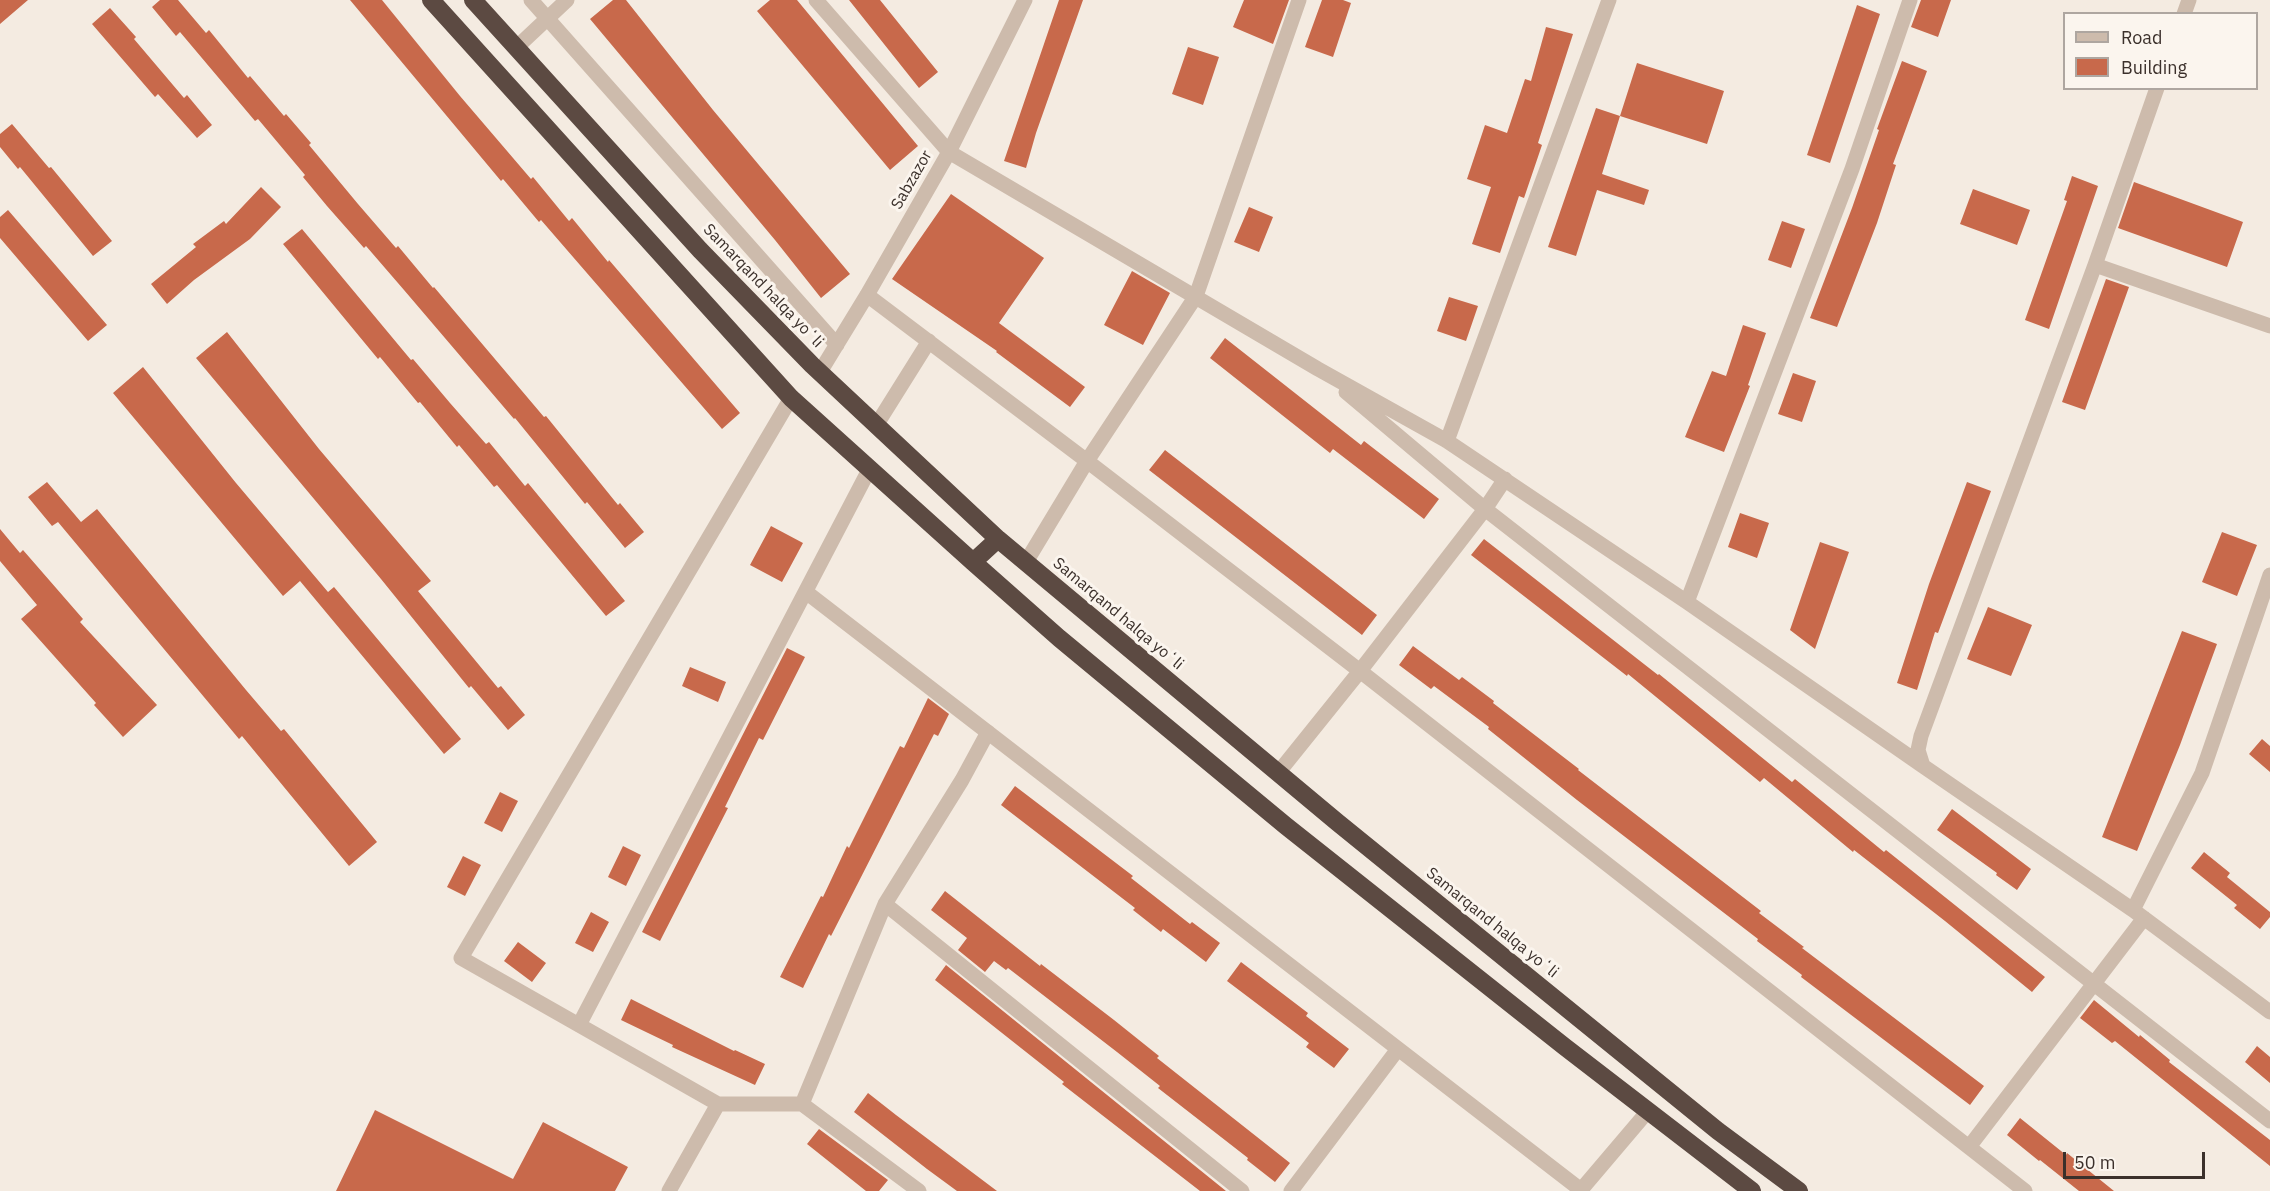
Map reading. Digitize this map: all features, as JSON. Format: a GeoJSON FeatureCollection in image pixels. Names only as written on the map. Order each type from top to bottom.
{"type":"FeatureCollection","features":[{"type":"Feature","properties":{"kind":"highway"},"geometry":{"type":"LineString","coordinates":[[431,0],[791,398],[1059,638],[1296,833],[1752,1191]]}},
{"type":"Feature","properties":{"kind":"highway","name":"Samarqand halqa yoʻli"},"geometry":{"type":"LineString","coordinates":[[473,0],[700,250],[820,372],[998,539],[1278,773],[1718,1131],[1799,1191]]}},
{"type":"Feature","properties":{"kind":"highway"},"geometry":{"type":"LineString","coordinates":[[973,562],[998,539]]}},
{"type":"Feature","properties":{"kind":"street"},"geometry":{"type":"LineString","coordinates":[[531,0],[837,345]]}},
{"type":"Feature","properties":{"kind":"street"},"geometry":{"type":"LineString","coordinates":[[517,47],[567,0]]}},
{"type":"Feature","properties":{"kind":"street"},"geometry":{"type":"LineString","coordinates":[[816,0],[949,152],[1318,369],[1447,441],[1687,602],[2138,914],[2270,1011]]}},
{"type":"Feature","properties":{"kind":"street","name":"Sabzazor"},"geometry":{"type":"LineString","coordinates":[[820,372],[949,152],[1025,0]]}},
{"type":"Feature","properties":{"kind":"street"},"geometry":{"type":"LineString","coordinates":[[1026,562],[1088,461],[1196,296],[1299,0]]}},
{"type":"Feature","properties":{"kind":"street"},"geometry":{"type":"LineString","coordinates":[[1447,441],[1609,0]]}},
{"type":"Feature","properties":{"kind":"street"},"geometry":{"type":"LineString","coordinates":[[1687,602],[1852,169],[1910,0]]}},
{"type":"Feature","properties":{"kind":"street"},"geometry":{"type":"LineString","coordinates":[[1923,766],[1918,750],[1921,736],[2095,265],[2156,90]]}},
{"type":"Feature","properties":{"kind":"street"},"geometry":{"type":"LineString","coordinates":[[2095,265],[2270,326]]}},
{"type":"Feature","properties":{"kind":"street"},"geometry":{"type":"LineString","coordinates":[[867,295],[1088,461],[1360,671],[2025,1191]]}},
{"type":"Feature","properties":{"kind":"street"},"geometry":{"type":"LineString","coordinates":[[877,424],[929,341]]}},
{"type":"Feature","properties":{"kind":"street"},"geometry":{"type":"LineString","coordinates":[[1318,369],[1485,509],[2270,1121]]}},
{"type":"Feature","properties":{"kind":"street"},"geometry":{"type":"LineString","coordinates":[[791,398],[461,958],[718,1104],[802,1104],[919,1191]]}},
{"type":"Feature","properties":{"kind":"street"},"geometry":{"type":"LineString","coordinates":[[579,1025],[870,468]]}},
{"type":"Feature","properties":{"kind":"street"},"geometry":{"type":"LineString","coordinates":[[1278,773],[1360,671],[1485,509],[1505,479]]}},
{"type":"Feature","properties":{"kind":"street"},"geometry":{"type":"LineString","coordinates":[[1969,1147],[2093,985],[2138,914],[2202,773],[2270,574]]}},
{"type":"Feature","properties":{"kind":"street"},"geometry":{"type":"LineString","coordinates":[[806,592],[1581,1191],[1648,1111]]}},
{"type":"Feature","properties":{"kind":"street"},"geometry":{"type":"LineString","coordinates":[[802,1104],[885,904],[963,780],[988,732]]}},
{"type":"Feature","properties":{"kind":"street"},"geometry":{"type":"LineString","coordinates":[[885,904],[1242,1191]]}},
{"type":"Feature","properties":{"kind":"street"},"geometry":{"type":"LineString","coordinates":[[1291,1191],[1398,1049]]}},
{"type":"Feature","properties":{"kind":"street"},"geometry":{"type":"LineString","coordinates":[[669,1191],[718,1104]]}},
{"type":"Feature","properties":{"kind":"building"},"geometry":{"type":"Polygon","coordinates":[[[0,0],[28,0],[0,24],[0,0]]]}},
{"type":"Feature","properties":{"kind":"building"},"geometry":{"type":"Polygon","coordinates":[[[160,0],[178,0],[206,33],[209,30],[248,78],[250,76],[284,116],[286,114],[358,204],[434,287],[544,417],[546,416],[618,505],[620,503],[644,532],[625,548],[366,246],[364,248],[327,206],[303,177],[305,175],[258,119],[255,121],[180,32],[176,36],[152,7],[160,0]]]}},
{"type":"Feature","properties":{"kind":"building"},"geometry":{"type":"Polygon","coordinates":[[[350,0],[382,0],[531,179],[533,177],[569,221],[572,218],[740,413],[722,429],[541,220],[539,222],[503,179],[501,181],[350,0]]]}},
{"type":"Feature","properties":{"kind":"building"},"geometry":{"type":"Polygon","coordinates":[[[613,0],[626,0],[713,110],[850,274],[821,298],[590,19],[613,0]]]}},
{"type":"Feature","properties":{"kind":"building"},"geometry":{"type":"Polygon","coordinates":[[[770,0],[797,0],[918,146],[890,170],[757,11],[770,0]]]}},
{"type":"Feature","properties":{"kind":"building"},"geometry":{"type":"Polygon","coordinates":[[[849,0],[880,0],[938,72],[919,88],[849,0]]]}},
{"type":"Feature","properties":{"kind":"building"},"geometry":{"type":"Polygon","coordinates":[[[1059,0],[1083,0],[1026,168],[1004,161],[1059,0]]]}},
{"type":"Feature","properties":{"kind":"building"},"geometry":{"type":"Polygon","coordinates":[[[1244,0],[1289,0],[1273,44],[1233,27],[1244,0]]]}},
{"type":"Feature","properties":{"kind":"building"},"geometry":{"type":"Polygon","coordinates":[[[1322,0],[1343,0],[1351,3],[1333,57],[1305,47],[1322,0]]]}},
{"type":"Feature","properties":{"kind":"building"},"geometry":{"type":"Polygon","coordinates":[[[1921,0],[1951,0],[1938,37],[1911,27],[1921,0]]]}},
{"type":"Feature","properties":{"kind":"building"},"geometry":{"type":"Polygon","coordinates":[[[1857,5],[1880,14],[1830,163],[1807,155],[1857,5]]]}},
{"type":"Feature","properties":{"kind":"building"},"geometry":{"type":"Polygon","coordinates":[[[110,8],[184,98],[187,95],[212,125],[197,138],[158,94],[155,97],[92,24],[110,8]]]}},
{"type":"Feature","properties":{"kind":"building"},"geometry":{"type":"Polygon","coordinates":[[[1546,27],[1573,34],[1538,143],[1542,145],[1524,198],[1519,196],[1500,253],[1472,244],[1491,187],[1467,179],[1485,125],[1507,133],[1525,79],[1531,81],[1546,27]]]}},
{"type":"Feature","properties":{"kind":"building"},"geometry":{"type":"Polygon","coordinates":[[[1188,47],[1219,57],[1203,105],[1172,94],[1188,47]]]}},
{"type":"Feature","properties":{"kind":"building"},"geometry":{"type":"Polygon","coordinates":[[[1902,61],[1927,71],[1893,164],[1896,165],[1877,223],[1837,327],[1810,318],[1852,208],[1902,61]]]}},
{"type":"Feature","properties":{"kind":"building"},"geometry":{"type":"Polygon","coordinates":[[[1637,63],[1724,91],[1707,144],[1620,116],[1637,63]]]}},
{"type":"Feature","properties":{"kind":"building"},"geometry":{"type":"Polygon","coordinates":[[[1596,108],[1620,116],[1602,174],[1649,190],[1644,205],[1597,190],[1576,256],[1548,247],[1596,108]]]}},
{"type":"Feature","properties":{"kind":"building"},"geometry":{"type":"Polygon","coordinates":[[[12,124],[112,241],[93,256],[20,167],[18,169],[0,147],[0,134],[12,124]]]}},
{"type":"Feature","properties":{"kind":"building"},"geometry":{"type":"Polygon","coordinates":[[[2072,176],[2098,186],[2049,329],[2025,320],[2067,201],[2064,200],[2072,176]]]}},
{"type":"Feature","properties":{"kind":"building"},"geometry":{"type":"Polygon","coordinates":[[[2134,182],[2243,222],[2227,267],[2118,228],[2134,182]]]}},
{"type":"Feature","properties":{"kind":"building"},"geometry":{"type":"Polygon","coordinates":[[[261,187],[281,207],[250,239],[194,280],[167,304],[151,284],[196,247],[193,244],[224,221],[226,224],[261,187]]]}},
{"type":"Feature","properties":{"kind":"building"},"geometry":{"type":"Polygon","coordinates":[[[1973,189],[2030,210],[2017,245],[1960,224],[1973,189]]]}},
{"type":"Feature","properties":{"kind":"building"},"geometry":{"type":"Polygon","coordinates":[[[951,194],[1044,258],[999,323],[1085,387],[1070,407],[997,351],[892,279],[951,194]]]}},
{"type":"Feature","properties":{"kind":"building"},"geometry":{"type":"Polygon","coordinates":[[[1249,207],[1273,217],[1259,252],[1234,242],[1249,207]]]}},
{"type":"Feature","properties":{"kind":"building"},"geometry":{"type":"Polygon","coordinates":[[[8,210],[107,325],[88,341],[0,238],[0,217],[8,210]]]}},
{"type":"Feature","properties":{"kind":"building"},"geometry":{"type":"Polygon","coordinates":[[[1782,221],[1805,229],[1791,268],[1768,260],[1782,221]]]}},
{"type":"Feature","properties":{"kind":"building"},"geometry":{"type":"Polygon","coordinates":[[[302,229],[411,360],[413,359],[486,444],[489,442],[525,486],[528,483],[625,601],[606,616],[497,485],[494,487],[380,357],[378,359],[283,244],[302,229]]]}},
{"type":"Feature","properties":{"kind":"building"},"geometry":{"type":"Polygon","coordinates":[[[1132,271],[1170,293],[1143,345],[1104,325],[1132,271]]]}},
{"type":"Feature","properties":{"kind":"building"},"geometry":{"type":"Polygon","coordinates":[[[2106,279],[2129,287],[2085,410],[2062,402],[2106,279]]]}},
{"type":"Feature","properties":{"kind":"building"},"geometry":{"type":"Polygon","coordinates":[[[1449,297],[1478,306],[1466,341],[1437,331],[1449,297]]]}},
{"type":"Feature","properties":{"kind":"building"},"geometry":{"type":"Polygon","coordinates":[[[1743,325],[1766,333],[1748,385],[1750,386],[1724,452],[1685,437],[1712,371],[1726,376],[1743,325]]]}},
{"type":"Feature","properties":{"kind":"building"},"geometry":{"type":"Polygon","coordinates":[[[227,332],[319,449],[431,581],[418,591],[498,688],[501,686],[525,715],[508,730],[471,686],[469,688],[196,358],[227,332]]]}},
{"type":"Feature","properties":{"kind":"building"},"geometry":{"type":"Polygon","coordinates":[[[1225,338],[1361,445],[1364,441],[1439,499],[1424,519],[1333,449],[1330,453],[1210,358],[1225,338]]]}},
{"type":"Feature","properties":{"kind":"building"},"geometry":{"type":"Polygon","coordinates":[[[143,367],[236,483],[328,592],[334,587],[461,739],[444,754],[300,581],[283,596],[113,393],[143,367]]]}},
{"type":"Feature","properties":{"kind":"building"},"geometry":{"type":"Polygon","coordinates":[[[1793,373],[1816,381],[1802,422],[1778,414],[1793,373]]]}},
{"type":"Feature","properties":{"kind":"building"},"geometry":{"type":"Polygon","coordinates":[[[1165,450],[1377,615],[1362,635],[1149,470],[1165,450]]]}},
{"type":"Feature","properties":{"kind":"building"},"geometry":{"type":"Polygon","coordinates":[[[47,482],[81,522],[97,509],[246,690],[281,731],[284,729],[377,842],[349,866],[242,736],[239,739],[58,522],[52,526],[28,497],[47,482]]]}},
{"type":"Feature","properties":{"kind":"building"},"geometry":{"type":"Polygon","coordinates":[[[1967,482],[1991,491],[1938,633],[1935,632],[1917,690],[1897,683],[1929,584],[1967,482]]]}},
{"type":"Feature","properties":{"kind":"building"},"geometry":{"type":"Polygon","coordinates":[[[1740,513],[1769,523],[1757,558],[1728,547],[1740,513]]]}},
{"type":"Feature","properties":{"kind":"building"},"geometry":{"type":"Polygon","coordinates":[[[771,526],[803,543],[782,582],[750,565],[771,526]]]}},
{"type":"Feature","properties":{"kind":"building"},"geometry":{"type":"Polygon","coordinates":[[[0,529],[20,553],[23,550],[83,619],[80,622],[157,705],[123,737],[94,705],[96,703],[21,619],[37,605],[0,561],[0,529]]]}},
{"type":"Feature","properties":{"kind":"building"},"geometry":{"type":"Polygon","coordinates":[[[2222,532],[2257,545],[2237,596],[2202,582],[2222,532]]]}},
{"type":"Feature","properties":{"kind":"building"},"geometry":{"type":"Polygon","coordinates":[[[1484,539],[1659,674],[1792,782],[1795,779],[1884,852],[1886,850],[2045,977],[2032,992],[1945,921],[1854,850],[1853,852],[1764,778],[1760,782],[1628,674],[1627,676],[1471,555],[1484,539]]]}},
{"type":"Feature","properties":{"kind":"building"},"geometry":{"type":"Polygon","coordinates":[[[1820,542],[1849,552],[1815,649],[1790,630],[1820,542]]]}},
{"type":"Feature","properties":{"kind":"building"},"geometry":{"type":"Polygon","coordinates":[[[1988,607],[2032,625],[2011,676],[1967,659],[1988,607]]]}},
{"type":"Feature","properties":{"kind":"building"},"geometry":{"type":"Polygon","coordinates":[[[2182,631],[2217,644],[2180,745],[2137,851],[2102,837],[2182,631]]]}},
{"type":"Feature","properties":{"kind":"building"},"geometry":{"type":"Polygon","coordinates":[[[1413,646],[1459,680],[1462,677],[1494,701],[1493,703],[1578,770],[1761,911],[1759,913],[1804,947],[1802,948],[1984,1086],[1970,1105],[1801,977],[1802,975],[1757,941],[1758,939],[1577,800],[1488,729],[1489,727],[1434,686],[1431,689],[1399,665],[1413,646]]]}},
{"type":"Feature","properties":{"kind":"building"},"geometry":{"type":"Polygon","coordinates":[[[787,648],[805,657],[763,740],[759,738],[725,807],[728,808],[660,941],[642,932],[787,648]]]}},
{"type":"Feature","properties":{"kind":"building"},"geometry":{"type":"Polygon","coordinates":[[[690,667],[726,682],[718,702],[682,686],[690,667]]]}},
{"type":"Feature","properties":{"kind":"building"},"geometry":{"type":"Polygon","coordinates":[[[928,698],[949,714],[938,736],[934,734],[803,988],[780,977],[900,746],[904,748],[928,698]]]}},
{"type":"Feature","properties":{"kind":"building"},"geometry":{"type":"Polygon","coordinates":[[[2262,739],[2270,746],[2270,772],[2249,754],[2262,739]]]}},
{"type":"Feature","properties":{"kind":"building"},"geometry":{"type":"Polygon","coordinates":[[[1015,786],[1133,876],[1131,878],[1190,924],[1192,922],[1220,943],[1206,962],[1163,929],[1161,932],[1133,910],[1135,908],[1001,805],[1015,786]]]}},
{"type":"Feature","properties":{"kind":"building"},"geometry":{"type":"Polygon","coordinates":[[[500,792],[518,801],[502,832],[484,823],[500,792]]]}},
{"type":"Feature","properties":{"kind":"building"},"geometry":{"type":"Polygon","coordinates":[[[1952,809],[2031,869],[2017,890],[1937,830],[1952,809]]]}},
{"type":"Feature","properties":{"kind":"building"},"geometry":{"type":"Polygon","coordinates":[[[623,846],[641,855],[626,886],[608,877],[623,846]]]}},
{"type":"Feature","properties":{"kind":"building"},"geometry":{"type":"Polygon","coordinates":[[[2204,852],[2230,873],[2227,877],[2270,912],[2270,917],[2260,929],[2234,908],[2237,905],[2191,868],[2204,852]]]}},
{"type":"Feature","properties":{"kind":"building"},"geometry":{"type":"Polygon","coordinates":[[[463,856],[481,865],[465,896],[447,887],[463,856]]]}},
{"type":"Feature","properties":{"kind":"building"},"geometry":{"type":"Polygon","coordinates":[[[945,891],[1040,966],[1041,964],[1114,1020],[1159,1056],[1157,1058],[1290,1163],[1275,1182],[1158,1088],[1160,1086],[1008,968],[1006,970],[994,961],[985,972],[958,950],[967,938],[931,910],[945,891]]]}},
{"type":"Feature","properties":{"kind":"building"},"geometry":{"type":"Polygon","coordinates":[[[591,912],[609,922],[593,952],[575,943],[591,912]]]}},
{"type":"Feature","properties":{"kind":"building"},"geometry":{"type":"Polygon","coordinates":[[[518,942],[546,963],[532,982],[504,961],[518,942]]]}},
{"type":"Feature","properties":{"kind":"building"},"geometry":{"type":"Polygon","coordinates":[[[1241,962],[1308,1013],[1306,1016],[1349,1049],[1334,1068],[1306,1047],[1309,1043],[1227,981],[1241,962]]]}},
{"type":"Feature","properties":{"kind":"building"},"geometry":{"type":"Polygon","coordinates":[[[946,965],[1226,1191],[1200,1191],[1062,1084],[1064,1082],[935,980],[946,965]]]}},
{"type":"Feature","properties":{"kind":"building"},"geometry":{"type":"Polygon","coordinates":[[[631,999],[734,1051],[765,1064],[755,1085],[672,1047],[673,1045],[621,1020],[631,999]]]}},
{"type":"Feature","properties":{"kind":"building"},"geometry":{"type":"Polygon","coordinates":[[[2094,1000],[2139,1037],[2140,1035],[2170,1060],[2169,1062],[2270,1140],[2270,1166],[2115,1041],[2112,1043],[2080,1018],[2094,1000]]]}},
{"type":"Feature","properties":{"kind":"building"},"geometry":{"type":"Polygon","coordinates":[[[2257,1046],[2270,1057],[2270,1083],[2245,1062],[2257,1046]]]}},
{"type":"Feature","properties":{"kind":"building"},"geometry":{"type":"Polygon","coordinates":[[[868,1093],[997,1191],[957,1191],[927,1169],[854,1112],[868,1093]]]}},
{"type":"Feature","properties":{"kind":"building"},"geometry":{"type":"Polygon","coordinates":[[[375,1110],[513,1179],[543,1122],[628,1167],[615,1191],[336,1191],[375,1110]]]}},
{"type":"Feature","properties":{"kind":"building"},"geometry":{"type":"Polygon","coordinates":[[[2020,1118],[2114,1191],[2079,1191],[2039,1161],[2007,1135],[2020,1118]]]}},
{"type":"Feature","properties":{"kind":"building"},"geometry":{"type":"Polygon","coordinates":[[[819,1129],[888,1180],[879,1191],[866,1191],[807,1144],[819,1129]]]}}]}
